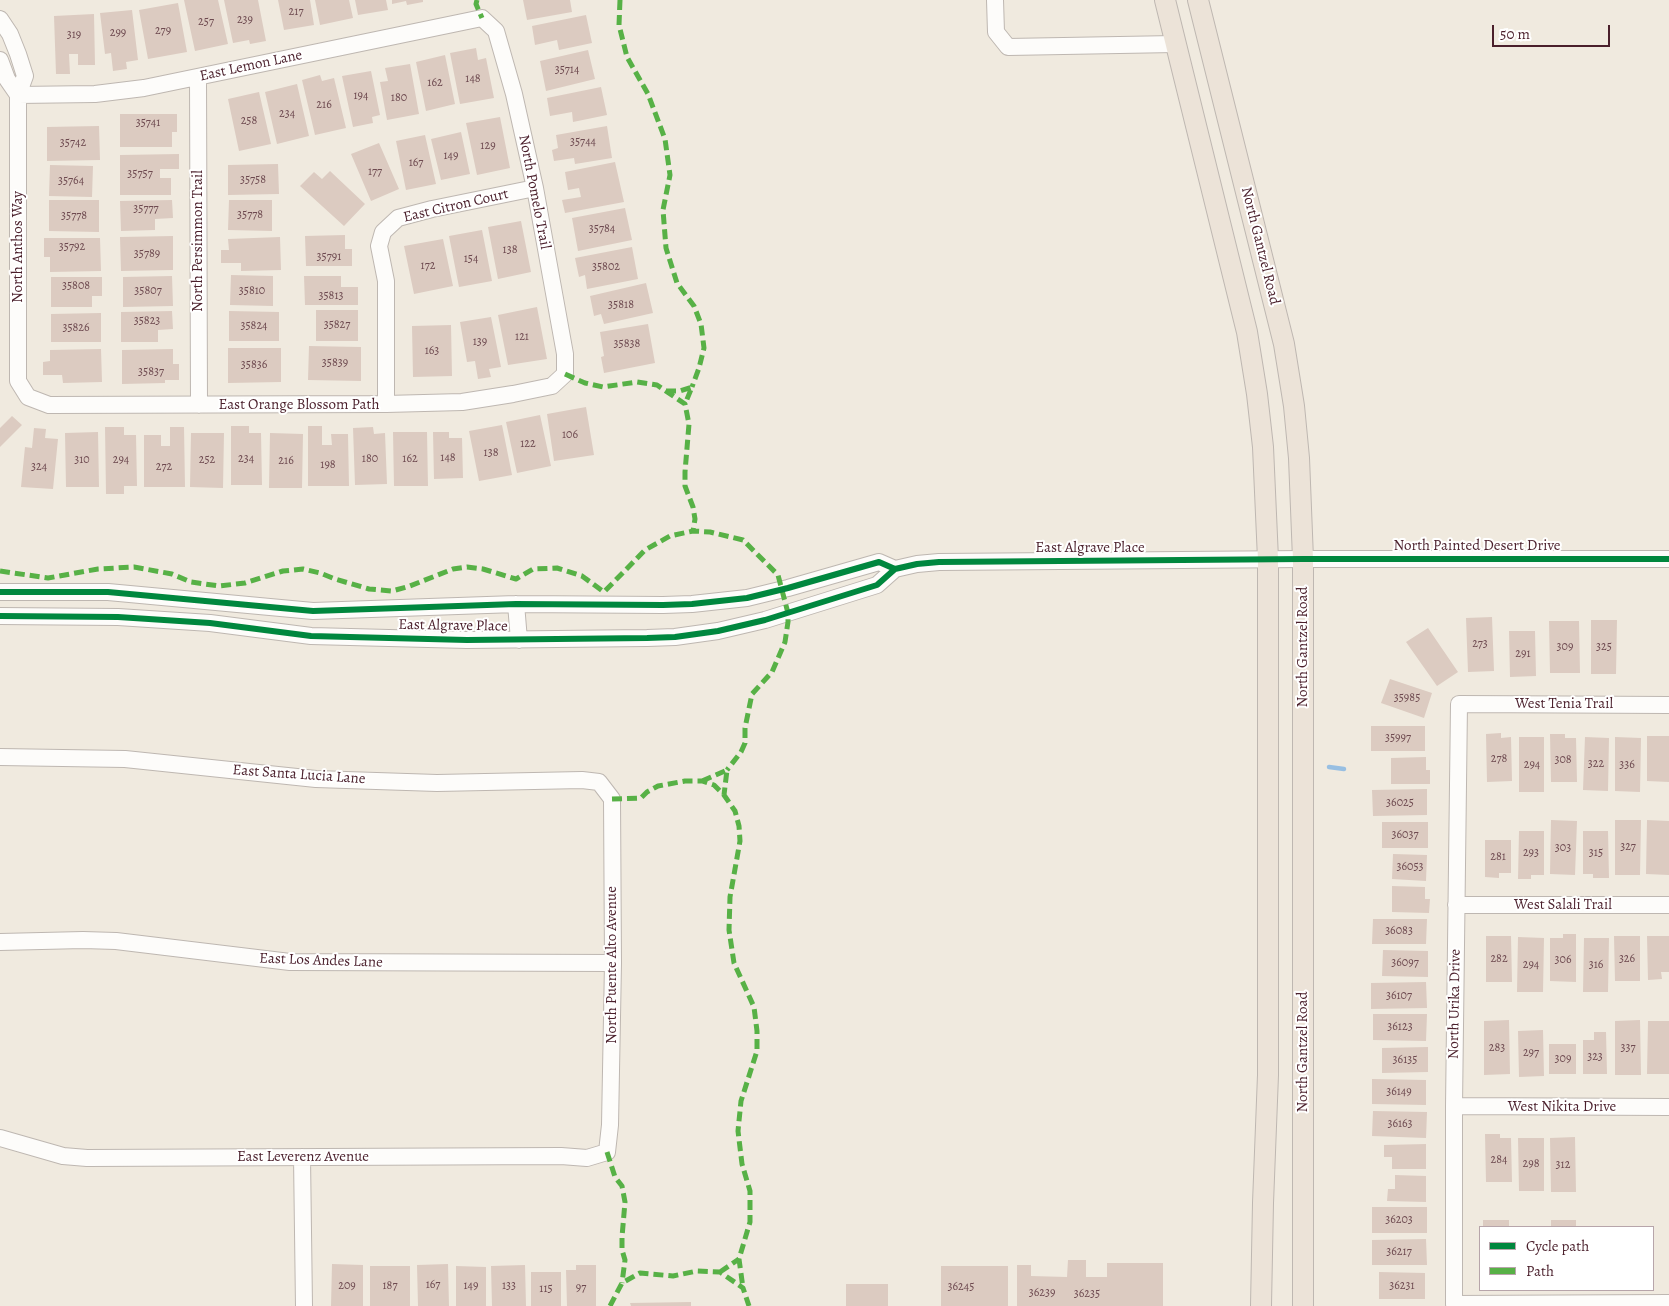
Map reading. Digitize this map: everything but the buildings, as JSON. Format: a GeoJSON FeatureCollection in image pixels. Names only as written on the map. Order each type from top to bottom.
{"type":"FeatureCollection","features":[{"type":"Feature","properties":{"kind":"main road","name":"North Gantzel Road"},"geometry":{"type":"LineString","coordinates":[[1165,0],[1247,332],[1263,447],[1286,559],[1303,1306]]}},
{"type":"Feature","properties":{"kind":"main road","name":"North Gantzel Road"},"geometry":{"type":"LineString","coordinates":[[1198,0],[1284,344],[1294,406],[1302,503],[1286,559],[1263,1203],[1262,1306]]}},
{"type":"Feature","properties":{"kind":"street"},"geometry":{"type":"LineString","coordinates":[[995,0],[996,32],[1008,47],[1175,44]]}},
{"type":"Feature","properties":{"kind":"street","name":"East Lemon Lane"},"geometry":{"type":"LineString","coordinates":[[18,96],[95,94],[144,88],[482,18]]}},
{"type":"Feature","properties":{"kind":"street","name":"North Pomelo Trail"},"geometry":{"type":"LineString","coordinates":[[482,18],[496,30],[514,94],[535,188],[565,354],[564,374]]}},
{"type":"Feature","properties":{"kind":"street","name":"North Anthos Way"},"geometry":{"type":"LineString","coordinates":[[0,19],[10,34],[25,76],[18,96],[18,381],[28,397]]}},
{"type":"Feature","properties":{"kind":"street"},"geometry":{"type":"LineString","coordinates":[[0,60],[7,79],[18,96]]}},
{"type":"Feature","properties":{"kind":"street","name":"North Persimmon Trail"},"geometry":{"type":"LineString","coordinates":[[198,77],[199,405]]}},
{"type":"Feature","properties":{"kind":"street","name":"East Citron Court"},"geometry":{"type":"LineString","coordinates":[[386,404],[386,281],[378,246],[383,232],[398,218],[432,209],[535,188]]}},
{"type":"Feature","properties":{"kind":"street","name":"East Orange Blossom Path"},"geometry":{"type":"LineString","coordinates":[[28,397],[49,405],[462,402],[552,386],[564,374]]}},
{"type":"Feature","properties":{"kind":"street","name":"North Painted Desert Drive"},"geometry":{"type":"LineString","coordinates":[[1286,559],[1669,559]]}},
{"type":"Feature","properties":{"kind":"street","name":"East Algrave Place"},"geometry":{"type":"LineString","coordinates":[[0,616],[118,616],[210,623],[312,636],[467,640],[666,637],[726,629],[765,620],[877,585],[895,570],[917,564],[1286,559]]}},
{"type":"Feature","properties":{"kind":"street","name":"East Algrave Place"},"geometry":{"type":"LineString","coordinates":[[0,592],[108,592],[313,610],[516,604],[664,605],[747,598],[879,562],[895,570]]}},
{"type":"Feature","properties":{"kind":"street"},"geometry":{"type":"LineString","coordinates":[[516,604],[519,640]]}},
{"type":"Feature","properties":{"kind":"street","name":"West Tenia Trail"},"geometry":{"type":"LineString","coordinates":[[1459,704],[1669,705]]}},
{"type":"Feature","properties":{"kind":"street","name":"North Urika Drive"},"geometry":{"type":"LineString","coordinates":[[1459,704],[1454,1106],[1454,1304],[1613,1304]]}},
{"type":"Feature","properties":{"kind":"street","name":"East Santa Lucia Lane"},"geometry":{"type":"LineString","coordinates":[[0,756],[126,759],[316,779],[437,783],[582,780],[599,782]]}},
{"type":"Feature","properties":{"kind":"street","name":"North Puente Alto Avenue"},"geometry":{"type":"LineString","coordinates":[[599,782],[612,799],[613,964],[610,1125],[607,1152]]}},
{"type":"Feature","properties":{"kind":"street","name":"West Salali Trail"},"geometry":{"type":"LineString","coordinates":[[1456,905],[1669,905]]}},
{"type":"Feature","properties":{"kind":"street","name":"East Los Andes Lane"},"geometry":{"type":"LineString","coordinates":[[0,942],[116,941],[290,962],[613,964]]}},
{"type":"Feature","properties":{"kind":"street","name":"West Nikita Drive"},"geometry":{"type":"LineString","coordinates":[[1454,1106],[1669,1107]]}},
{"type":"Feature","properties":{"kind":"street","name":"East Leverenz Avenue"},"geometry":{"type":"LineString","coordinates":[[0,1138],[63,1156],[87,1158],[587,1158],[607,1152]]}},
{"type":"Feature","properties":{"kind":"street"},"geometry":{"type":"LineString","coordinates":[[302,1157],[304,1306]]}},
{"type":"Feature","properties":{"kind":"street"},"geometry":{"type":"LineString","coordinates":[[1613,1304],[1669,1303]]}},
{"type":"Feature","properties":{"kind":"waterway"},"geometry":{"type":"LineString","coordinates":[[1329,767],[1344,769]]}},
{"type":"Feature","properties":{"kind":"marked path"},"geometry":{"type":"LineString","coordinates":[[477,0],[476,4],[482,18]]}},
{"type":"Feature","properties":{"kind":"marked path"},"geometry":{"type":"LineString","coordinates":[[620,0],[619,25],[627,57],[648,94],[665,139],[670,175],[663,210],[666,248],[677,283],[694,306],[701,324],[704,348],[692,387]]}},
{"type":"Feature","properties":{"kind":"marked path"},"geometry":{"type":"LineString","coordinates":[[565,374],[585,383],[603,387],[637,382],[657,385],[685,404],[689,424],[685,486],[693,507],[695,519],[693,531]]}},
{"type":"Feature","properties":{"kind":"marked path"},"geometry":{"type":"LineString","coordinates":[[666,391],[680,391],[692,387],[685,404]]}},
{"type":"Feature","properties":{"kind":"marked path"},"geometry":{"type":"LineString","coordinates":[[0,571],[48,578],[98,569],[134,567],[172,574],[191,582],[219,586],[245,583],[283,571],[303,569],[369,589],[392,591],[453,569],[467,567],[483,569],[516,579],[533,569],[557,568],[582,576],[604,592],[645,550],[670,536],[693,531],[710,532],[743,540],[778,575],[788,613],[788,622],[785,642],[772,672],[752,694],[745,728],[745,743],[741,752],[727,770]]}},
{"type":"Feature","properties":{"kind":"marked path"},"geometry":{"type":"LineString","coordinates":[[702,781],[727,770],[724,795]]}},
{"type":"Feature","properties":{"kind":"marked path"},"geometry":{"type":"LineString","coordinates":[[612,799],[641,798],[658,786],[685,781],[702,781],[714,785],[735,811],[740,841],[730,897],[729,930],[734,963],[754,1007],[757,1031],[757,1051],[741,1101],[738,1131],[742,1164],[750,1191],[750,1222],[739,1259],[743,1288]]}},
{"type":"Feature","properties":{"kind":"marked path"},"geometry":{"type":"LineString","coordinates":[[607,1152],[615,1177],[622,1186],[625,1202],[622,1237],[622,1250],[625,1260],[622,1283]]}},
{"type":"Feature","properties":{"kind":"marked path"},"geometry":{"type":"LineString","coordinates":[[720,1272],[739,1259]]}},
{"type":"Feature","properties":{"kind":"marked path"},"geometry":{"type":"LineString","coordinates":[[610,1306],[622,1283],[640,1273],[673,1276],[697,1271],[720,1272],[743,1288],[749,1306]]}},
{"type":"Feature","properties":{"kind":"cycle path"},"geometry":{"type":"LineString","coordinates":[[0,616],[118,617],[210,623],[311,636],[467,640],[647,638],[675,637],[718,631],[765,620],[877,585],[895,569],[939,562],[1303,559],[1669,559]]}},
{"type":"Feature","properties":{"kind":"cycle path"},"geometry":{"type":"LineString","coordinates":[[0,592],[108,592],[313,611],[516,604],[663,605],[747,598],[879,562],[895,569]]}}]}
